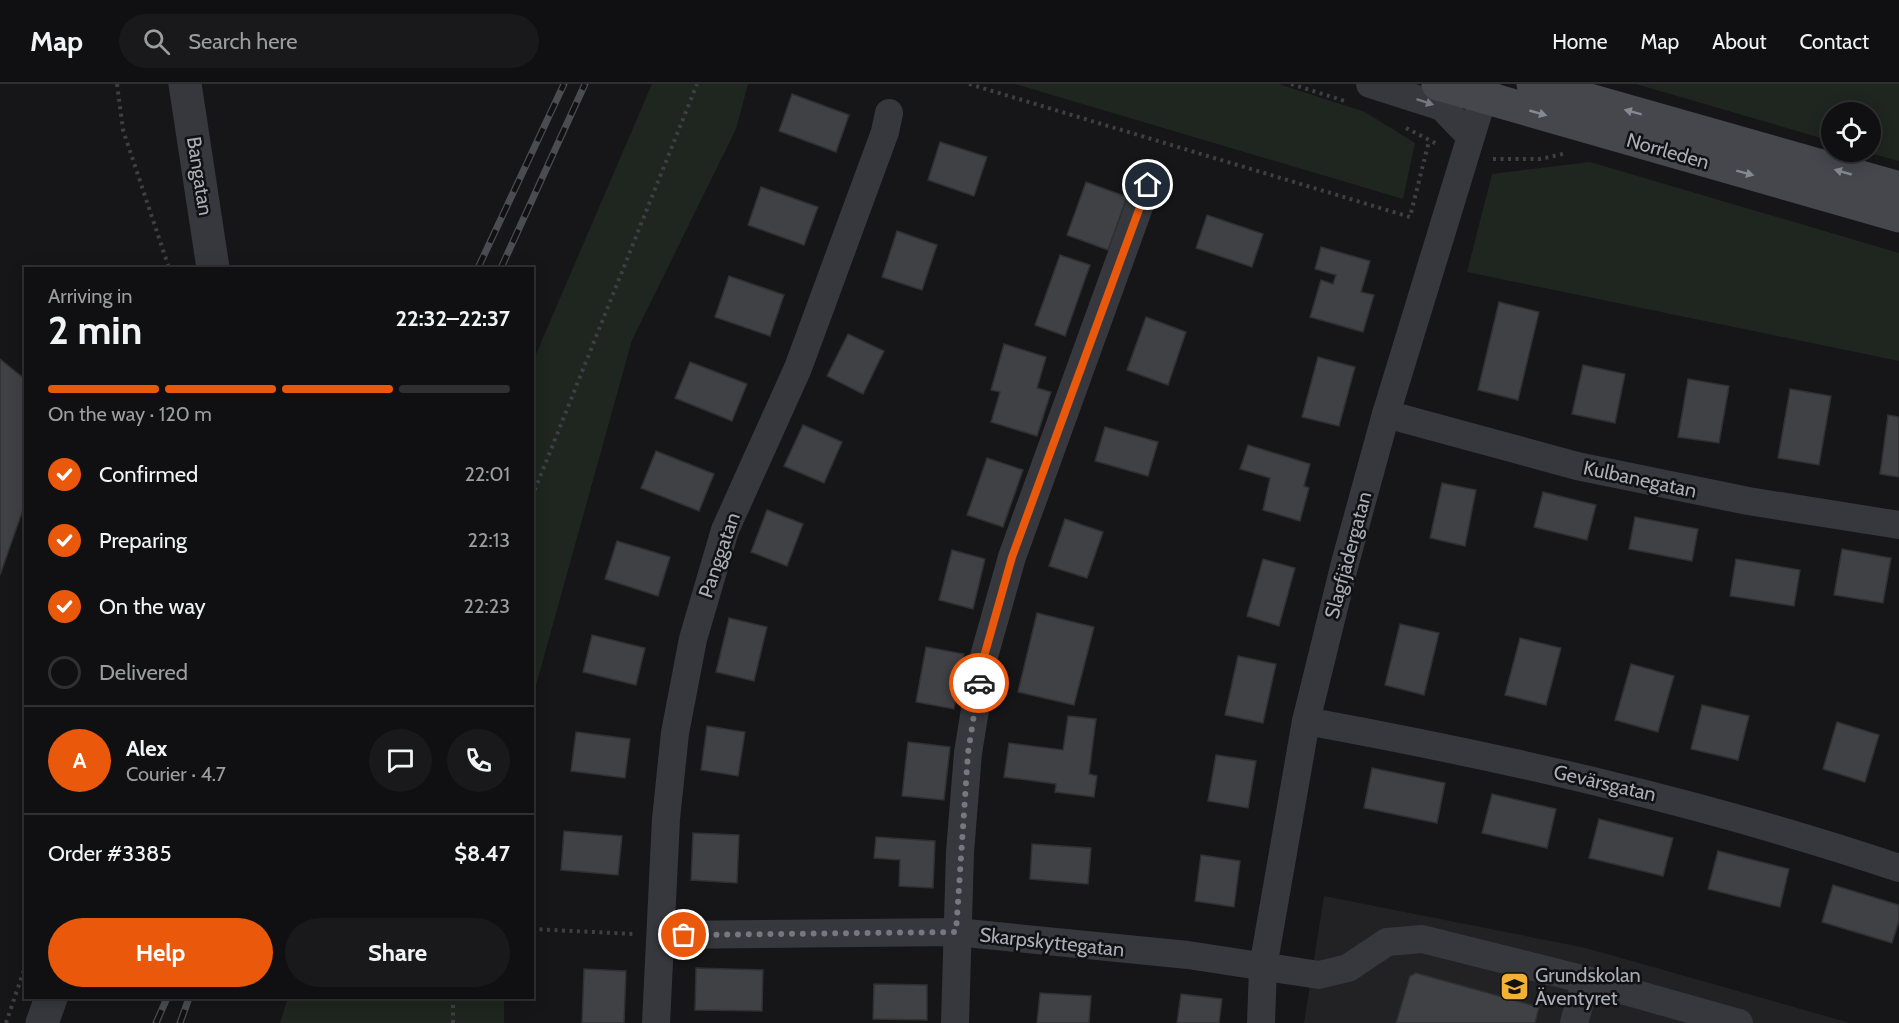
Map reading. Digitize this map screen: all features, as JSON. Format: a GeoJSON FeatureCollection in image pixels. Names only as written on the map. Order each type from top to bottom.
{"type":"FeatureCollection","features":[{"type":"Feature","properties":{"kind":"main road","name":"Norrleden"},"geometry":{"type":"LineString","coordinates":[[1438,84],[1484,88],[1899,216]]}},
{"type":"Feature","properties":{"kind":"main road","name":"Norrleden"},"geometry":{"type":"LineString","coordinates":[[1544,86],[1899,188]]}},
{"type":"Feature","properties":{"kind":"street","name":"Bangatan"},"geometry":{"type":"LineString","coordinates":[[185,84],[213,267]]}},
{"type":"Feature","properties":{"kind":"street","name":"Slagfjädergatan"},"geometry":{"type":"LineString","coordinates":[[1261,1023],[1263,967],[1306,721],[1345,563],[1386,414],[1484,88]]}},
{"type":"Feature","properties":{"kind":"street"},"geometry":{"type":"LineString","coordinates":[[1360,93],[1442,107],[1468,144]]}},
{"type":"Feature","properties":{"kind":"street","name":"Panggatan"},"geometry":{"type":"LineString","coordinates":[[656,1023],[666,819],[674,744],[693,639],[725,530],[798,368],[885,132],[889,113]]}},
{"type":"Feature","properties":{"kind":"street"},"geometry":{"type":"LineString","coordinates":[[955,1023],[956,932],[968,753],[983,660],[1012,557],[1148,185]]}},
{"type":"Feature","properties":{"kind":"street","name":"Kulbanegatan"},"geometry":{"type":"LineString","coordinates":[[1386,414],[1577,466],[1748,501],[1899,525]]}},
{"type":"Feature","properties":{"kind":"street","name":"Gevärsgatan"},"geometry":{"type":"LineString","coordinates":[[1306,721],[1450,747],[1622,787],[1732,815],[1899,868]]}},
{"type":"Feature","properties":{"kind":"street","name":"Skarpskyttegatan"},"geometry":{"type":"LineString","coordinates":[[661,935],[956,932],[1188,955],[1319,975],[1348,968],[1387,942],[1422,939],[1586,980],[1739,1023]]}},
{"type":"Feature","properties":{"kind":"street"},"geometry":{"type":"LineString","coordinates":[[1574,1023],[1586,980]]}},
{"type":"Feature","properties":{"kind":"street"},"geometry":{"type":"LineString","coordinates":[[42,1023],[51,999]]}},
{"type":"Feature","properties":{"kind":"path"},"geometry":{"type":"LineString","coordinates":[[117,84],[123,130],[169,267]]}},
{"type":"Feature","properties":{"kind":"path"},"geometry":{"type":"LineString","coordinates":[[534,492],[697,84]]}},
{"type":"Feature","properties":{"kind":"path"},"geometry":{"type":"LineString","coordinates":[[969,84],[1410,217],[1429,141]]}},
{"type":"Feature","properties":{"kind":"path"},"geometry":{"type":"LineString","coordinates":[[1292,84],[1360,93]]}},
{"type":"Feature","properties":{"kind":"path"},"geometry":{"type":"LineString","coordinates":[[1400,123],[1429,141],[1468,144],[1511,160],[1540,159],[1570,152]]}},
{"type":"Feature","properties":{"kind":"path"},"geometry":{"type":"LineString","coordinates":[[534,929],[661,935]]}},
{"type":"Feature","properties":{"kind":"path"},"geometry":{"type":"LineString","coordinates":[[6,1023],[24,970]]}},
{"type":"Feature","properties":{"kind":"path"},"geometry":{"type":"LineString","coordinates":[[453,999],[453,1023]]}},
{"type":"Feature","properties":{"kind":"shaded area"},"geometry":{"type":"Polygon","coordinates":[[[652,84],[748,84],[736,129],[632,340],[534,692],[534,359],[652,84]]]}},
{"type":"Feature","properties":{"kind":"shaded area"},"geometry":{"type":"Polygon","coordinates":[[[1015,84],[1279,84],[1365,112],[1415,143],[1403,199],[1015,84]]]}},
{"type":"Feature","properties":{"kind":"shaded area"},"geometry":{"type":"Polygon","coordinates":[[[1636,84],[1899,84],[1899,161],[1881,156],[1881,102],[1821,102],[1821,138],[1636,84]]]}},
{"type":"Feature","properties":{"kind":"shaded area"},"geometry":{"type":"Polygon","coordinates":[[[1590,162],[1899,253],[1899,361],[1467,272],[1492,174],[1590,162]]]}},
{"type":"Feature","properties":{"kind":"shaded area","name":"Grundskolan Äventyret"},"geometry":{"type":"Polygon","coordinates":[[[1324,896],[1586,948],[1850,1023],[1304,1023],[1324,896]]]}},
{"type":"Feature","properties":{"kind":"shaded area"},"geometry":{"type":"Polygon","coordinates":[[[288,999],[504,999],[504,1023],[280,1023],[288,999]]]}},
{"type":"Feature","properties":{"kind":"building"},"geometry":{"type":"Polygon","coordinates":[[[792,94],[849,115],[836,152],[779,131],[792,94]]]}},
{"type":"Feature","properties":{"kind":"building"},"geometry":{"type":"Polygon","coordinates":[[[940,142],[987,157],[974,196],[928,180],[940,142]]]}},
{"type":"Feature","properties":{"kind":"building"},"geometry":{"type":"Polygon","coordinates":[[[1086,182],[1127,197],[1108,250],[1067,235],[1086,182]]]}},
{"type":"Feature","properties":{"kind":"building"},"geometry":{"type":"Polygon","coordinates":[[[761,187],[818,207],[804,245],[748,225],[761,187]]]}},
{"type":"Feature","properties":{"kind":"building"},"geometry":{"type":"Polygon","coordinates":[[[1207,215],[1263,234],[1252,267],[1196,248],[1207,215]]]}},
{"type":"Feature","properties":{"kind":"building"},"geometry":{"type":"Polygon","coordinates":[[[897,231],[937,245],[922,290],[882,277],[897,231]]]}},
{"type":"Feature","properties":{"kind":"building"},"geometry":{"type":"Polygon","coordinates":[[[1321,247],[1370,261],[1361,292],[1374,295],[1363,332],[1310,317],[1321,280],[1333,284],[1336,275],[1315,269],[1321,247]]]}},
{"type":"Feature","properties":{"kind":"building"},"geometry":{"type":"Polygon","coordinates":[[[1060,255],[1090,265],[1065,336],[1035,325],[1060,255]]]}},
{"type":"Feature","properties":{"kind":"building"},"geometry":{"type":"Polygon","coordinates":[[[729,276],[784,295],[770,336],[715,317],[729,276]]]}},
{"type":"Feature","properties":{"kind":"building"},"geometry":{"type":"Polygon","coordinates":[[[1499,302],[1539,312],[1518,400],[1478,390],[1499,302]]]}},
{"type":"Feature","properties":{"kind":"building"},"geometry":{"type":"Polygon","coordinates":[[[1146,317],[1186,332],[1168,385],[1127,370],[1146,317]]]}},
{"type":"Feature","properties":{"kind":"building"},"geometry":{"type":"Polygon","coordinates":[[[848,334],[884,351],[863,394],[827,376],[848,334]]]}},
{"type":"Feature","properties":{"kind":"building"},"geometry":{"type":"Polygon","coordinates":[[[1004,344],[1046,357],[1037,388],[1051,392],[1037,436],[991,422],[1000,392],[991,390],[1004,344]]]}},
{"type":"Feature","properties":{"kind":"building"},"geometry":{"type":"Polygon","coordinates":[[[1318,357],[1355,367],[1339,426],[1302,417],[1318,357]]]}},
{"type":"Feature","properties":{"kind":"building"},"geometry":{"type":"Polygon","coordinates":[[[0,359],[24,378],[24,507],[0,575],[0,359]]]}},
{"type":"Feature","properties":{"kind":"building"},"geometry":{"type":"Polygon","coordinates":[[[690,362],[747,384],[732,421],[675,398],[690,362]]]}},
{"type":"Feature","properties":{"kind":"building"},"geometry":{"type":"Polygon","coordinates":[[[1583,365],[1625,374],[1615,423],[1572,414],[1583,365]]]}},
{"type":"Feature","properties":{"kind":"building"},"geometry":{"type":"Polygon","coordinates":[[[1688,379],[1729,386],[1719,443],[1678,437],[1688,379]]]}},
{"type":"Feature","properties":{"kind":"building"},"geometry":{"type":"Polygon","coordinates":[[[1790,389],[1831,396],[1819,465],[1778,458],[1790,389]]]}},
{"type":"Feature","properties":{"kind":"building"},"geometry":{"type":"Polygon","coordinates":[[[1888,415],[1899,417],[1899,477],[1880,474],[1888,415]]]}},
{"type":"Feature","properties":{"kind":"building"},"geometry":{"type":"Polygon","coordinates":[[[803,425],[842,442],[824,483],[784,466],[803,425]]]}},
{"type":"Feature","properties":{"kind":"building"},"geometry":{"type":"Polygon","coordinates":[[[1105,427],[1158,442],[1148,476],[1095,461],[1105,427]]]}},
{"type":"Feature","properties":{"kind":"building"},"geometry":{"type":"Polygon","coordinates":[[[1248,445],[1310,464],[1304,486],[1309,488],[1300,521],[1263,510],[1270,478],[1240,469],[1248,445]]]}},
{"type":"Feature","properties":{"kind":"building"},"geometry":{"type":"Polygon","coordinates":[[[656,451],[714,474],[699,511],[641,488],[656,451]]]}},
{"type":"Feature","properties":{"kind":"building"},"geometry":{"type":"Polygon","coordinates":[[[987,458],[1023,470],[1003,527],[967,515],[987,458]]]}},
{"type":"Feature","properties":{"kind":"building"},"geometry":{"type":"Polygon","coordinates":[[[1442,483],[1476,490],[1465,546],[1430,538],[1442,483]]]}},
{"type":"Feature","properties":{"kind":"building"},"geometry":{"type":"Polygon","coordinates":[[[1543,492],[1596,505],[1587,540],[1534,527],[1543,492]]]}},
{"type":"Feature","properties":{"kind":"building"},"geometry":{"type":"Polygon","coordinates":[[[767,510],[803,524],[787,566],[751,552],[767,510]]]}},
{"type":"Feature","properties":{"kind":"building"},"geometry":{"type":"Polygon","coordinates":[[[1635,517],[1698,529],[1692,561],[1629,549],[1635,517]]]}},
{"type":"Feature","properties":{"kind":"building"},"geometry":{"type":"Polygon","coordinates":[[[1065,519],[1103,532],[1087,578],[1049,566],[1065,519]]]}},
{"type":"Feature","properties":{"kind":"building"},"geometry":{"type":"Polygon","coordinates":[[[617,541],[670,557],[658,596],[605,579],[617,541]]]}},
{"type":"Feature","properties":{"kind":"building"},"geometry":{"type":"Polygon","coordinates":[[[1842,549],[1891,558],[1883,603],[1834,595],[1842,549]]]}},
{"type":"Feature","properties":{"kind":"building"},"geometry":{"type":"Polygon","coordinates":[[[952,550],[985,559],[973,609],[939,600],[952,550]]]}},
{"type":"Feature","properties":{"kind":"building"},"geometry":{"type":"Polygon","coordinates":[[[1263,559],[1295,568],[1279,626],[1247,616],[1263,559]]]}},
{"type":"Feature","properties":{"kind":"building"},"geometry":{"type":"Polygon","coordinates":[[[1736,559],[1800,570],[1794,606],[1730,596],[1736,559]]]}},
{"type":"Feature","properties":{"kind":"building"},"geometry":{"type":"Polygon","coordinates":[[[1037,613],[1094,627],[1074,705],[1018,692],[1037,613]]]}},
{"type":"Feature","properties":{"kind":"building"},"geometry":{"type":"Polygon","coordinates":[[[729,618],[767,627],[754,681],[716,672],[729,618]]]}},
{"type":"Feature","properties":{"kind":"building"},"geometry":{"type":"Polygon","coordinates":[[[1400,624],[1439,633],[1424,695],[1385,685],[1400,624]]]}},
{"type":"Feature","properties":{"kind":"building"},"geometry":{"type":"Polygon","coordinates":[[[592,635],[645,648],[636,685],[583,672],[592,635]]]}},
{"type":"Feature","properties":{"kind":"building"},"geometry":{"type":"Polygon","coordinates":[[[1520,638],[1561,648],[1546,705],[1505,695],[1520,638]]]}},
{"type":"Feature","properties":{"kind":"building"},"geometry":{"type":"Polygon","coordinates":[[[926,647],[964,654],[954,709],[916,702],[926,647]]]}},
{"type":"Feature","properties":{"kind":"building"},"geometry":{"type":"Polygon","coordinates":[[[1238,656],[1276,664],[1263,723],[1225,715],[1238,656]]]}},
{"type":"Feature","properties":{"kind":"building"},"geometry":{"type":"Polygon","coordinates":[[[1631,664],[1674,676],[1658,732],[1615,720],[1631,664]]]}},
{"type":"Feature","properties":{"kind":"building"},"geometry":{"type":"Polygon","coordinates":[[[1702,705],[1749,716],[1738,760],[1691,749],[1702,705]]]}},
{"type":"Feature","properties":{"kind":"building"},"geometry":{"type":"Polygon","coordinates":[[[1068,716],[1096,719],[1089,774],[1097,776],[1094,797],[1055,792],[1056,784],[1004,777],[1009,743],[1063,750],[1068,716]]]}},
{"type":"Feature","properties":{"kind":"building"},"geometry":{"type":"Polygon","coordinates":[[[1837,722],[1879,735],[1865,782],[1823,769],[1837,722]]]}},
{"type":"Feature","properties":{"kind":"building"},"geometry":{"type":"Polygon","coordinates":[[[707,726],[745,732],[738,776],[701,770],[707,726]]]}},
{"type":"Feature","properties":{"kind":"building"},"geometry":{"type":"Polygon","coordinates":[[[576,732],[630,739],[625,778],[571,771],[576,732]]]}},
{"type":"Feature","properties":{"kind":"building"},"geometry":{"type":"Polygon","coordinates":[[[908,742],[950,747],[944,800],[902,796],[908,742]]]}},
{"type":"Feature","properties":{"kind":"building"},"geometry":{"type":"Polygon","coordinates":[[[1216,755],[1256,761],[1248,808],[1208,801],[1216,755]]]}},
{"type":"Feature","properties":{"kind":"building"},"geometry":{"type":"Polygon","coordinates":[[[1372,768],[1445,783],[1437,823],[1364,808],[1372,768]]]}},
{"type":"Feature","properties":{"kind":"building"},"geometry":{"type":"Polygon","coordinates":[[[1492,794],[1556,809],[1547,848],[1482,833],[1492,794]]]}},
{"type":"Feature","properties":{"kind":"building"},"geometry":{"type":"Polygon","coordinates":[[[1599,819],[1673,838],[1663,876],[1589,858],[1599,819]]]}},
{"type":"Feature","properties":{"kind":"building"},"geometry":{"type":"Polygon","coordinates":[[[564,831],[622,836],[618,875],[561,870],[564,831]]]}},
{"type":"Feature","properties":{"kind":"building"},"geometry":{"type":"Polygon","coordinates":[[[693,833],[739,835],[737,883],[691,880],[693,833]]]}},
{"type":"Feature","properties":{"kind":"building"},"geometry":{"type":"Polygon","coordinates":[[[876,837],[935,841],[933,888],[899,886],[900,860],[874,858],[876,837]]]}},
{"type":"Feature","properties":{"kind":"building"},"geometry":{"type":"Polygon","coordinates":[[[1032,844],[1091,848],[1088,884],[1030,879],[1032,844]]]}},
{"type":"Feature","properties":{"kind":"building"},"geometry":{"type":"Polygon","coordinates":[[[1718,851],[1789,869],[1780,907],[1708,889],[1718,851]]]}},
{"type":"Feature","properties":{"kind":"building"},"geometry":{"type":"Polygon","coordinates":[[[1201,855],[1240,861],[1234,907],[1195,901],[1201,855]]]}},
{"type":"Feature","properties":{"kind":"building"},"geometry":{"type":"Polygon","coordinates":[[[1833,885],[1899,905],[1899,921],[1892,943],[1822,922],[1833,885]]]}},
{"type":"Feature","properties":{"kind":"building"},"geometry":{"type":"Polygon","coordinates":[[[696,968],[763,970],[762,1011],[695,1010],[696,968]]]}},
{"type":"Feature","properties":{"kind":"building"},"geometry":{"type":"Polygon","coordinates":[[[584,969],[626,971],[624,1023],[582,1023],[584,969]]]}},
{"type":"Feature","properties":{"kind":"building"},"geometry":{"type":"Polygon","coordinates":[[[1416,973],[1539,1007],[1535,1023],[1396,1023],[1410,976],[1416,973]]]}},
{"type":"Feature","properties":{"kind":"building"},"geometry":{"type":"Polygon","coordinates":[[[874,984],[927,985],[927,1020],[873,1019],[874,984]]]}},
{"type":"Feature","properties":{"kind":"building"},"geometry":{"type":"Polygon","coordinates":[[[1040,993],[1091,996],[1089,1023],[1037,1023],[1040,993]]]}},
{"type":"Feature","properties":{"kind":"building"},"geometry":{"type":"Polygon","coordinates":[[[1181,994],[1222,999],[1219,1023],[1177,1023],[1181,994]]]}},
{"type":"Feature","properties":{"kind":"railway"},"geometry":{"type":"LineString","coordinates":[[478,267],[564,84]]}},
{"type":"Feature","properties":{"kind":"railway"},"geometry":{"type":"LineString","coordinates":[[501,267],[585,84]]}},
{"type":"Feature","properties":{"kind":"railway"},"geometry":{"type":"LineString","coordinates":[[156,1023],[167,999]]}},
{"type":"Feature","properties":{"kind":"railway"},"geometry":{"type":"LineString","coordinates":[[180,1023],[189,999]]}},
{"type":"Feature","properties":{"kind":"way so far"},"geometry":{"type":"LineString","coordinates":[[684,935],[956,932],[968,753],[979,683]]}},
{"type":"Feature","properties":{"kind":"place","name":"Grundskolan Äventyret"},"geometry":{"type":"Point","coordinates":[1514,986]}},
{"type":"Feature","properties":{"kind":"route"},"geometry":{"type":"LineString","coordinates":[[979,683],[983,660],[1012,557],[1148,185]]}}]}
